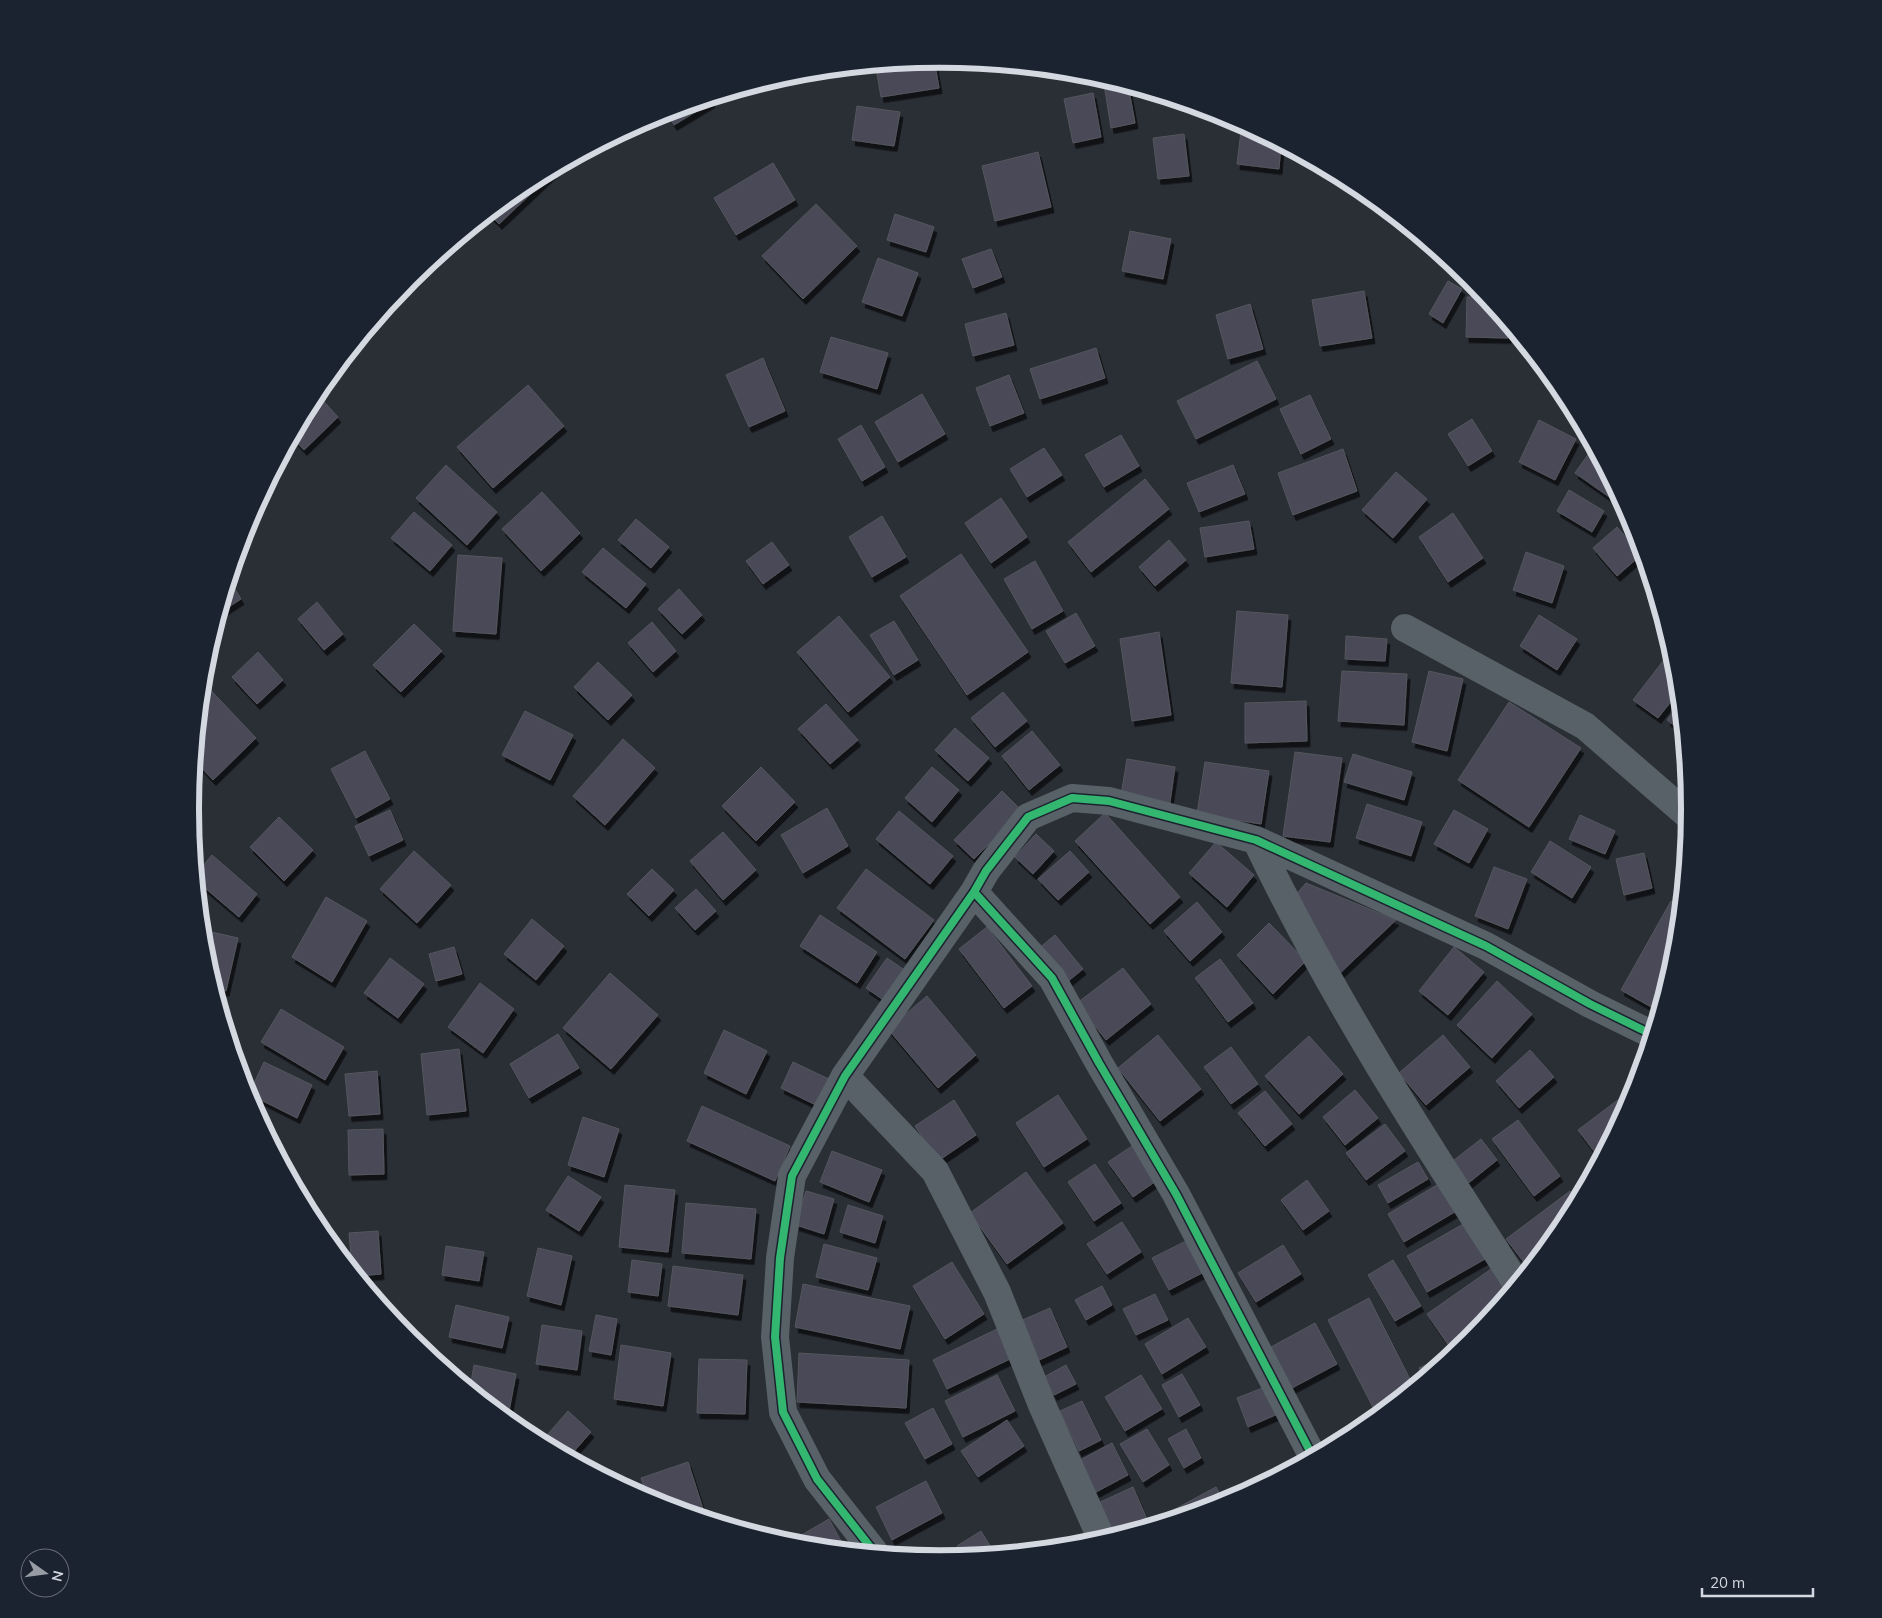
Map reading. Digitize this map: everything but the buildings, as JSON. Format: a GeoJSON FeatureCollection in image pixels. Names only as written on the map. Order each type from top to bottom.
{"type":"FeatureCollection","features":[{"type":"Feature","properties":{"kind":"street"},"geometry":{"type":"LineString","coordinates":[[1405,628],[1585,726],[1682,810]]}},
{"type":"Feature","properties":{"kind":"street"},"geometry":{"type":"LineString","coordinates":[[870,1547],[817,1479],[783,1412],[775,1337],[780,1258],[792,1176],[845,1076],[974,892],[986,871],[1028,817],[1072,798],[1109,801],[1256,840],[1486,946],[1590,1004],[1647,1032]]}},
{"type":"Feature","properties":{"kind":"street"},"geometry":{"type":"LineString","coordinates":[[1256,840],[1284,900],[1362,1036],[1514,1279]]}},
{"type":"Feature","properties":{"kind":"street"},"geometry":{"type":"LineString","coordinates":[[974,892],[1052,978],[1098,1063],[1176,1194],[1311,1452]]}},
{"type":"Feature","properties":{"kind":"street"},"geometry":{"type":"LineString","coordinates":[[845,1076],[935,1170],[997,1292],[1042,1405],[1099,1533]]}},
{"type":"Feature","properties":{"kind":"cycle path"},"geometry":{"type":"LineString","coordinates":[[870,1547],[817,1479],[783,1412],[775,1337],[780,1258],[792,1176],[845,1076],[974,892],[986,871],[1028,817],[1072,798],[1109,801],[1256,840],[1486,946],[1590,1004],[1647,1032]]}},
{"type":"Feature","properties":{"kind":"cycle path"},"geometry":{"type":"LineString","coordinates":[[974,892],[1052,978],[1099,1063],[1176,1194],[1310,1452]]}}]}
